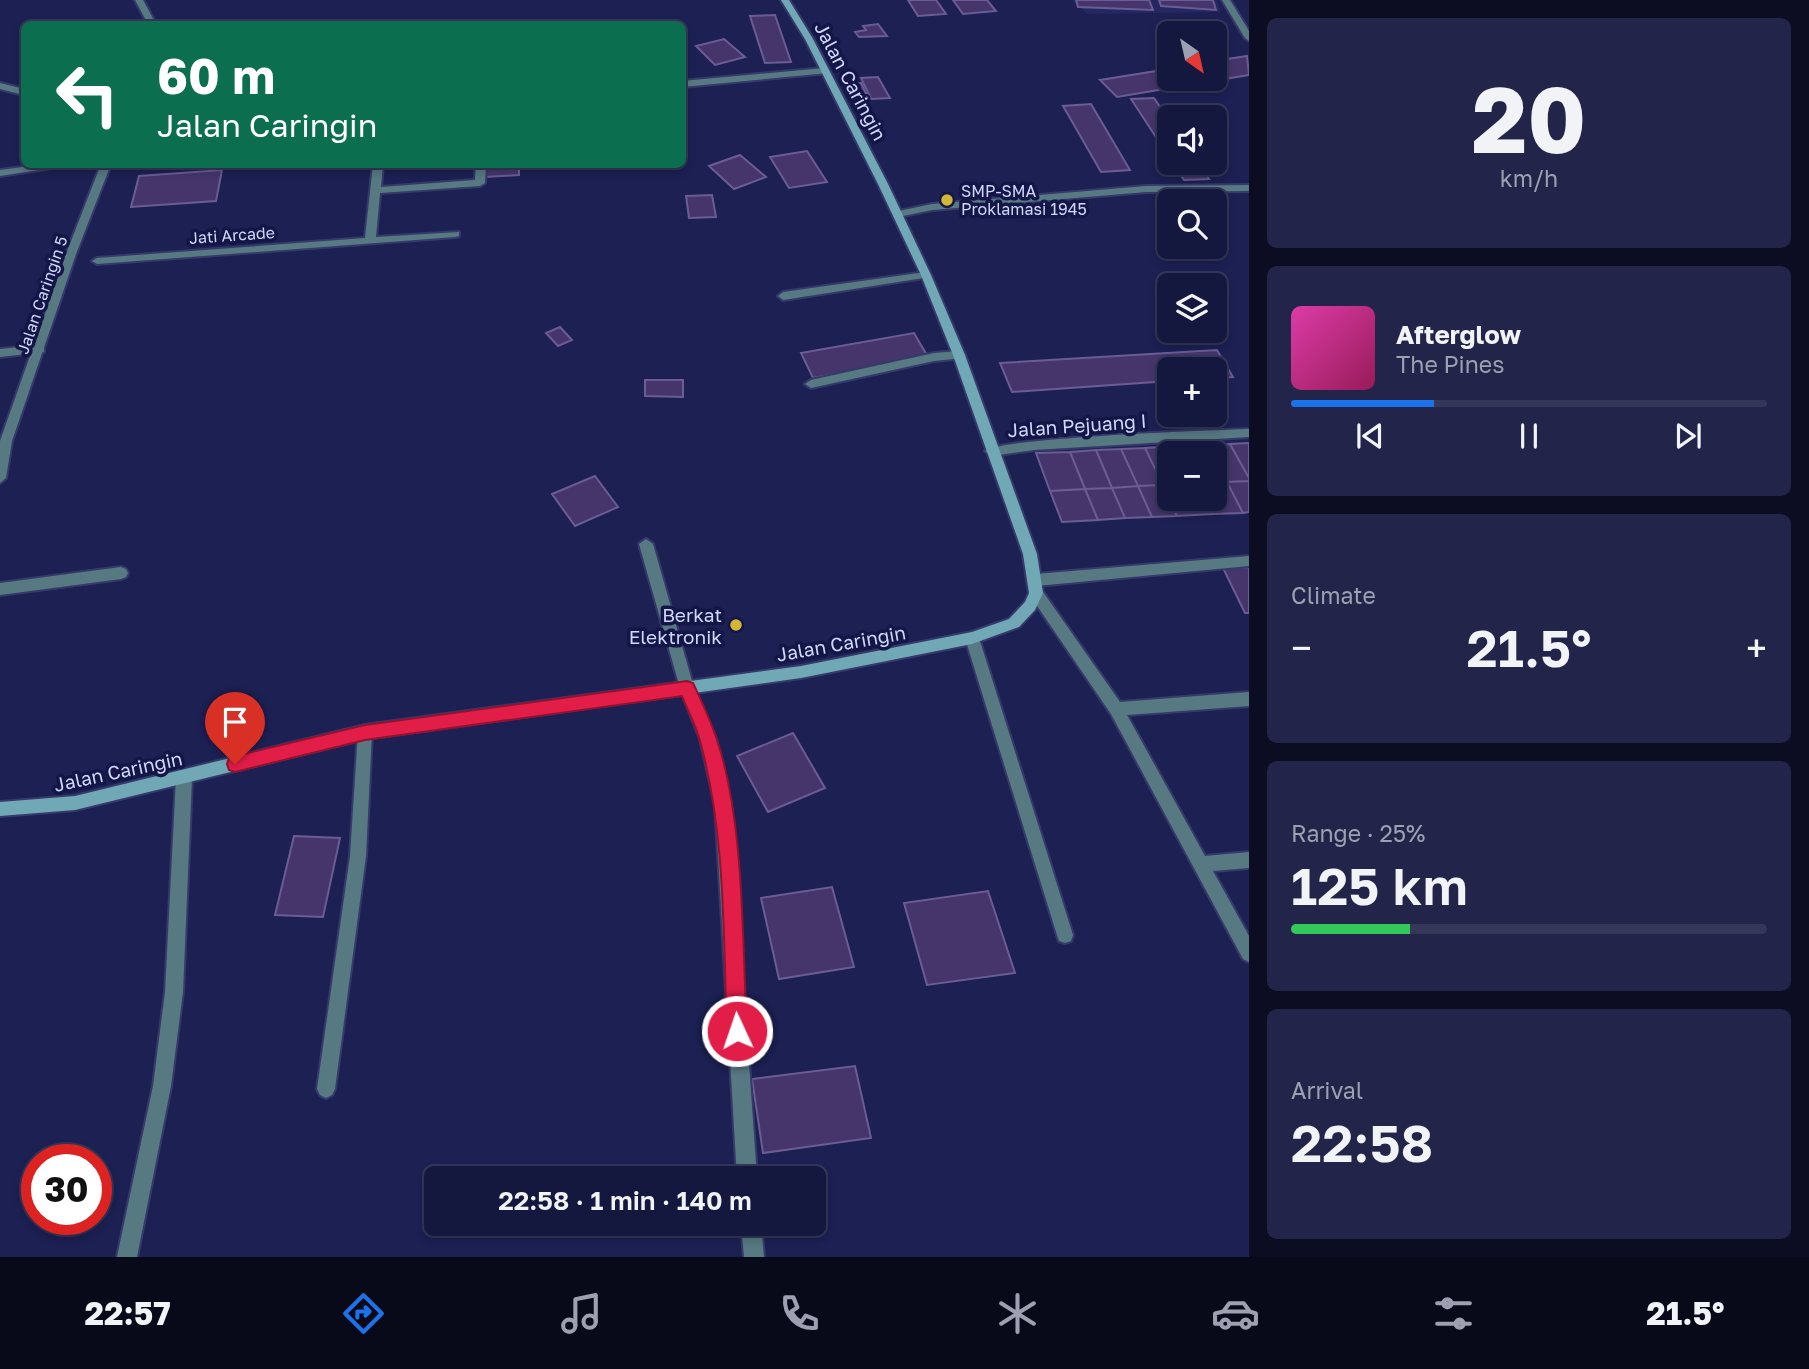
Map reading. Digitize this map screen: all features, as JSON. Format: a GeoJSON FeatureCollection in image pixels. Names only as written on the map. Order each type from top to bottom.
{"type":"FeatureCollection","features":[{"type":"Feature","properties":{"kind":"street"},"geometry":{"type":"LineString","coordinates":[[139,0],[150,21]]}},
{"type":"Feature","properties":{"kind":"street","name":"Jalan Caringin"},"geometry":{"type":"LineString","coordinates":[[0,809],[75,803],[365,732],[801,672],[972,638],[1014,623],[1030,606],[1036,587],[1030,554],[991,451],[959,355],[898,214],[825,71],[785,0]]}},
{"type":"Feature","properties":{"kind":"street"},"geometry":{"type":"LineString","coordinates":[[1226,0],[1249,38]]}},
{"type":"Feature","properties":{"kind":"street"},"geometry":{"type":"LineString","coordinates":[[686,84],[825,71]]}},
{"type":"Feature","properties":{"kind":"street"},"geometry":{"type":"LineString","coordinates":[[0,86],[21,91]]}},
{"type":"Feature","properties":{"kind":"street"},"geometry":{"type":"LineString","coordinates":[[0,173],[27,168]]}},
{"type":"Feature","properties":{"kind":"street","name":"Jalan Caringin 5"},"geometry":{"type":"LineString","coordinates":[[0,478],[6,441],[71,254],[104,168]]}},
{"type":"Feature","properties":{"kind":"street"},"geometry":{"type":"LineString","coordinates":[[370,241],[378,168]]}},
{"type":"Feature","properties":{"kind":"street"},"geometry":{"type":"LineString","coordinates":[[375,190],[480,183],[481,168]]}},
{"type":"Feature","properties":{"kind":"street"},"geometry":{"type":"LineString","coordinates":[[898,214],[932,207],[1146,189],[1249,188]]}},
{"type":"Feature","properties":{"kind":"street","name":"Jati Arcade"},"geometry":{"type":"LineString","coordinates":[[97,261],[455,234]]}},
{"type":"Feature","properties":{"kind":"street"},"geometry":{"type":"LineString","coordinates":[[783,296],[926,275]]}},
{"type":"Feature","properties":{"kind":"street"},"geometry":{"type":"LineString","coordinates":[[0,353],[40,349]]}},
{"type":"Feature","properties":{"kind":"street"},"geometry":{"type":"LineString","coordinates":[[811,384],[934,357],[959,355]]}},
{"type":"Feature","properties":{"kind":"street","name":"Jalan Pejuang I"},"geometry":{"type":"LineString","coordinates":[[991,451],[1034,445],[1249,433]]}},
{"type":"Feature","properties":{"kind":"street"},"geometry":{"type":"LineString","coordinates":[[646,544],[687,688],[708,739],[723,804],[729,861],[746,1166]]}},
{"type":"Feature","properties":{"kind":"street"},"geometry":{"type":"LineString","coordinates":[[1249,561],[1036,587],[1116,709],[1203,864],[1249,953]]}},
{"type":"Feature","properties":{"kind":"street"},"geometry":{"type":"LineString","coordinates":[[0,589],[121,573]]}},
{"type":"Feature","properties":{"kind":"street"},"geometry":{"type":"LineString","coordinates":[[972,638],[1065,935]]}},
{"type":"Feature","properties":{"kind":"street"},"geometry":{"type":"LineString","coordinates":[[1116,709],[1249,699]]}},
{"type":"Feature","properties":{"kind":"street"},"geometry":{"type":"LineString","coordinates":[[326,1089],[358,856],[365,732]]}},
{"type":"Feature","properties":{"kind":"street"},"geometry":{"type":"LineString","coordinates":[[127,1257],[162,1086],[174,992],[184,778]]}},
{"type":"Feature","properties":{"kind":"street"},"geometry":{"type":"LineString","coordinates":[[1203,864],[1249,860]]}},
{"type":"Feature","properties":{"kind":"street"},"geometry":{"type":"LineString","coordinates":[[752,1236],[754,1257]]}},
{"type":"Feature","properties":{"kind":"shaded area"},"geometry":{"type":"Polygon","coordinates":[[[1072,0],[1217,0],[1221,12],[1087,14],[1072,0]]]}},
{"type":"Feature","properties":{"kind":"building"},"geometry":{"type":"Polygon","coordinates":[[[908,0],[936,0],[946,14],[918,16],[908,0]]]}},
{"type":"Feature","properties":{"kind":"building"},"geometry":{"type":"Polygon","coordinates":[[[953,0],[987,0],[996,11],[963,14],[953,0]]]}},
{"type":"Feature","properties":{"kind":"building"},"geometry":{"type":"Polygon","coordinates":[[[1076,0],[1149,0],[1153,10],[1078,7],[1076,0]]]}},
{"type":"Feature","properties":{"kind":"building"},"geometry":{"type":"Polygon","coordinates":[[[1159,0],[1213,0],[1216,10],[1161,6],[1159,0]]]}},
{"type":"Feature","properties":{"kind":"building"},"geometry":{"type":"Polygon","coordinates":[[[775,15],[791,62],[765,63],[750,16],[775,15]]]}},
{"type":"Feature","properties":{"kind":"building"},"geometry":{"type":"Polygon","coordinates":[[[878,24],[887,36],[859,37],[855,32],[866,30],[863,26],[878,24]]]}},
{"type":"Feature","properties":{"kind":"building"},"geometry":{"type":"Polygon","coordinates":[[[724,39],[745,57],[715,65],[696,46],[724,39]]]}},
{"type":"Feature","properties":{"kind":"building"},"geometry":{"type":"Polygon","coordinates":[[[1247,56],[1249,75],[1227,79],[1227,59],[1247,56]]]}},
{"type":"Feature","properties":{"kind":"building"},"geometry":{"type":"Polygon","coordinates":[[[1157,71],[1157,90],[1117,97],[1100,80],[1157,71]]]}},
{"type":"Feature","properties":{"kind":"building"},"geometry":{"type":"Polygon","coordinates":[[[878,77],[890,98],[871,99],[861,78],[878,77]]]}},
{"type":"Feature","properties":{"kind":"building"},"geometry":{"type":"Polygon","coordinates":[[[861,83],[868,98],[853,99],[847,84],[861,83]]]}},
{"type":"Feature","properties":{"kind":"building"},"geometry":{"type":"Polygon","coordinates":[[[1154,98],[1159,105],[1157,139],[1131,99],[1154,98]]]}},
{"type":"Feature","properties":{"kind":"building"},"geometry":{"type":"Polygon","coordinates":[[[1091,104],[1130,170],[1101,172],[1063,106],[1091,104]]]}},
{"type":"Feature","properties":{"kind":"building"},"geometry":{"type":"Polygon","coordinates":[[[807,151],[827,182],[789,188],[770,157],[807,151]]]}},
{"type":"Feature","properties":{"kind":"building"},"geometry":{"type":"Polygon","coordinates":[[[740,155],[766,177],[734,189],[709,166],[740,155]]]}},
{"type":"Feature","properties":{"kind":"building"},"geometry":{"type":"Polygon","coordinates":[[[519,168],[519,175],[485,177],[485,169],[519,168]]]}},
{"type":"Feature","properties":{"kind":"building"},"geometry":{"type":"Polygon","coordinates":[[[222,170],[216,201],[131,207],[139,176],[222,170]]]}},
{"type":"Feature","properties":{"kind":"building"},"geometry":{"type":"Polygon","coordinates":[[[1181,175],[1206,175],[1209,179],[1184,180],[1181,175]]]}},
{"type":"Feature","properties":{"kind":"building"},"geometry":{"type":"Polygon","coordinates":[[[712,195],[716,217],[689,218],[686,196],[712,195]]]}},
{"type":"Feature","properties":{"kind":"building"},"geometry":{"type":"Polygon","coordinates":[[[560,327],[572,340],[558,346],[546,333],[560,327]]]}},
{"type":"Feature","properties":{"kind":"building"},"geometry":{"type":"Polygon","coordinates":[[[914,333],[928,357],[813,378],[801,353],[914,333]]]}},
{"type":"Feature","properties":{"kind":"building"},"geometry":{"type":"Polygon","coordinates":[[[1217,350],[1221,357],[1157,357],[1157,382],[1012,392],[1000,363],[1217,350]]]}},
{"type":"Feature","properties":{"kind":"building"},"geometry":{"type":"Polygon","coordinates":[[[1227,367],[1233,377],[1227,377],[1227,367]]]}},
{"type":"Feature","properties":{"kind":"building"},"geometry":{"type":"Polygon","coordinates":[[[645,380],[683,380],[683,397],[645,396],[645,380]]]}},
{"type":"Feature","properties":{"kind":"building"},"geometry":{"type":"Polygon","coordinates":[[[1249,443],[1249,478],[1230,444],[1249,443]]]}},
{"type":"Feature","properties":{"kind":"building"},"geometry":{"type":"Polygon","coordinates":[[[1227,444],[1230,444],[1249,481],[1227,482],[1227,444]]]}},
{"type":"Feature","properties":{"kind":"building"},"geometry":{"type":"Polygon","coordinates":[[[1157,447],[1157,473],[1145,448],[1157,447]]]}},
{"type":"Feature","properties":{"kind":"building"},"geometry":{"type":"Polygon","coordinates":[[[1145,448],[1157,473],[1157,485],[1138,486],[1121,449],[1145,448]]]}},
{"type":"Feature","properties":{"kind":"building"},"geometry":{"type":"Polygon","coordinates":[[[1121,449],[1138,486],[1112,488],[1096,450],[1121,449]]]}},
{"type":"Feature","properties":{"kind":"building"},"geometry":{"type":"Polygon","coordinates":[[[1096,450],[1112,488],[1085,489],[1070,452],[1096,450]]]}},
{"type":"Feature","properties":{"kind":"building"},"geometry":{"type":"Polygon","coordinates":[[[1070,452],[1085,489],[1050,491],[1036,453],[1070,452]]]}},
{"type":"Feature","properties":{"kind":"building"},"geometry":{"type":"Polygon","coordinates":[[[595,476],[618,507],[575,526],[552,494],[595,476]]]}},
{"type":"Feature","properties":{"kind":"building"},"geometry":{"type":"Polygon","coordinates":[[[1249,481],[1249,512],[1243,513],[1227,482],[1249,481]]]}},
{"type":"Feature","properties":{"kind":"building"},"geometry":{"type":"Polygon","coordinates":[[[1227,482],[1243,513],[1212,514],[1211,511],[1227,511],[1227,482]]]}},
{"type":"Feature","properties":{"kind":"building"},"geometry":{"type":"Polygon","coordinates":[[[1157,485],[1157,511],[1175,511],[1177,516],[1152,517],[1138,486],[1157,485]]]}},
{"type":"Feature","properties":{"kind":"building"},"geometry":{"type":"Polygon","coordinates":[[[1138,486],[1152,517],[1125,518],[1112,488],[1138,486]]]}},
{"type":"Feature","properties":{"kind":"building"},"geometry":{"type":"Polygon","coordinates":[[[1112,488],[1125,518],[1098,520],[1085,489],[1112,488]]]}},
{"type":"Feature","properties":{"kind":"building"},"geometry":{"type":"Polygon","coordinates":[[[1085,489],[1098,520],[1062,522],[1050,491],[1085,489]]]}},
{"type":"Feature","properties":{"kind":"building"},"geometry":{"type":"Polygon","coordinates":[[[1175,511],[1211,511],[1212,514],[1177,516],[1175,511]]]}},
{"type":"Feature","properties":{"kind":"building"},"geometry":{"type":"Polygon","coordinates":[[[1249,567],[1249,613],[1245,613],[1223,568],[1249,567]]]}},
{"type":"Feature","properties":{"kind":"building"},"geometry":{"type":"Polygon","coordinates":[[[793,733],[825,788],[768,812],[737,756],[793,733]]]}},
{"type":"Feature","properties":{"kind":"building"},"geometry":{"type":"Polygon","coordinates":[[[294,836],[340,838],[323,917],[275,915],[294,836]]]}},
{"type":"Feature","properties":{"kind":"building"},"geometry":{"type":"Polygon","coordinates":[[[832,887],[854,967],[779,979],[761,898],[832,887]]]}},
{"type":"Feature","properties":{"kind":"building"},"geometry":{"type":"Polygon","coordinates":[[[988,891],[1015,973],[927,985],[904,903],[988,891]]]}},
{"type":"Feature","properties":{"kind":"building"},"geometry":{"type":"Polygon","coordinates":[[[855,1066],[871,1138],[763,1153],[752,1079],[855,1066]]]}},
{"type":"Feature","properties":{"kind":"place","name":"SMP-SMA Proklamasi 1945"},"geometry":{"type":"Point","coordinates":[947,200]}},
{"type":"Feature","properties":{"kind":"place","name":"Berkat Elektronik"},"geometry":{"type":"Point","coordinates":[736,625]}},
{"type":"Feature","properties":{"kind":"route"},"geometry":{"type":"LineString","coordinates":[[235,764],[365,732],[687,688],[708,739],[723,804],[729,861],[737,1031]]}}]}
